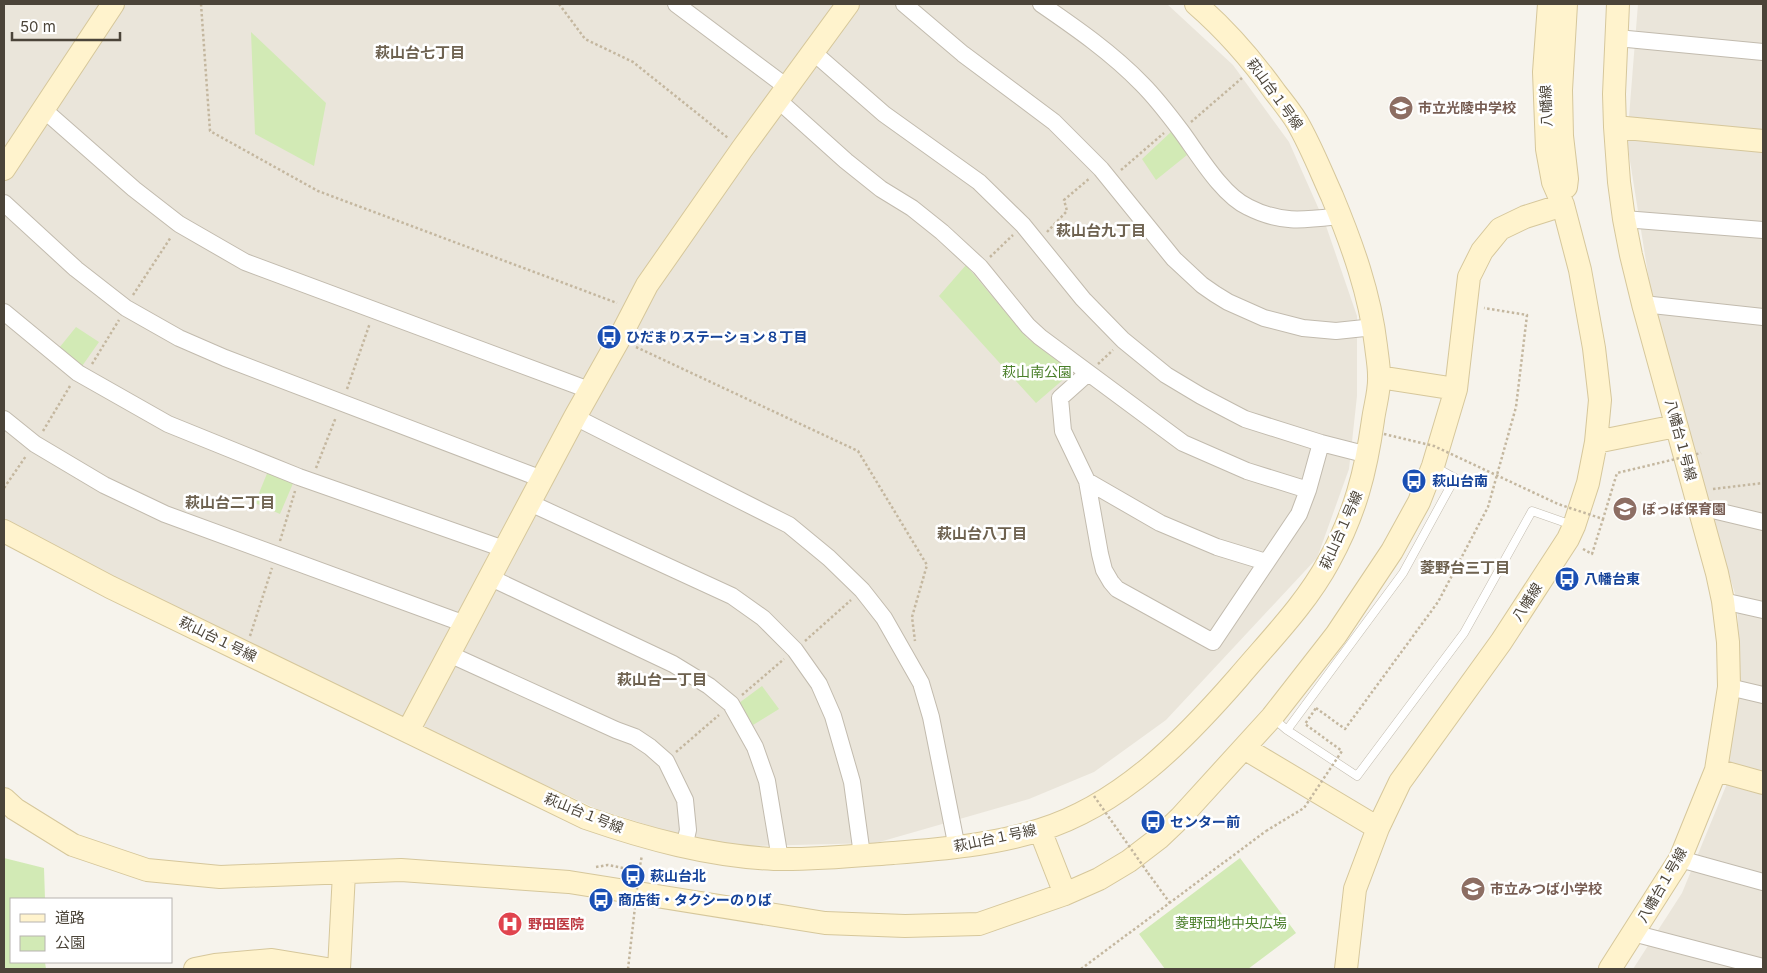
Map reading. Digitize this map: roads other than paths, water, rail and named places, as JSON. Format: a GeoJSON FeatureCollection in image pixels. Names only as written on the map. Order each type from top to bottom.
{"type":"FeatureCollection","features":[{"type":"Feature","properties":{"kind":"street"},"geometry":{"type":"LineString","coordinates":[[4,169],[113,4]]}},
{"type":"Feature","properties":{"kind":"street"},"geometry":{"type":"LineString","coordinates":[[676,4],[783,94],[846,161],[881,189],[912,208],[942,232],[980,267],[1028,326],[1088,373],[1183,443],[1247,471],[1308,490]]}},
{"type":"Feature","properties":{"kind":"street"},"geometry":{"type":"LineString","coordinates":[[904,4],[963,54],[1054,122],[1106,174],[1174,258],[1202,284],[1228,302],[1264,318],[1303,328],[1336,331],[1374,327]]}},
{"type":"Feature","properties":{"kind":"street"},"geometry":{"type":"LineString","coordinates":[[1041,4],[1078,30],[1136,78],[1178,127],[1213,175],[1233,198],[1246,207],[1275,218],[1288,220],[1340,216]]}},
{"type":"Feature","properties":{"kind":"street","name":"萩山台１号線"},"geometry":{"type":"LineString","coordinates":[[4,531],[110,587],[586,818],[684,847],[716,854],[780,859],[957,848],[1040,830],[1088,809],[1137,778],[1175,744],[1219,700],[1301,604],[1329,561],[1351,513],[1362,481],[1368,455],[1380,377],[1374,327],[1360,270],[1340,216],[1306,138],[1295,118],[1256,66],[1209,15],[1196,4]]}},
{"type":"Feature","properties":{"kind":"street","name":"八幡線"},"geometry":{"type":"LineString","coordinates":[[1346,969],[1355,888],[1378,828],[1400,782],[1501,642],[1571,533],[1588,483],[1596,442],[1600,400],[1594,348],[1580,270],[1563,205],[1553,182],[1548,149],[1544,72],[1549,4]]}},
{"type":"Feature","properties":{"kind":"street","name":"八幡線"},"geometry":{"type":"LineString","coordinates":[[1563,205],[1567,179],[1562,136],[1561,90],[1566,4]]}},
{"type":"Feature","properties":{"kind":"street","name":"八幡台１号線"},"geometry":{"type":"LineString","coordinates":[[1610,969],[1680,860],[1716,770],[1729,687],[1728,642],[1706,498],[1676,426],[1643,304],[1624,219],[1619,182],[1614,94],[1618,4]]}},
{"type":"Feature","properties":{"kind":"street"},"geometry":{"type":"LineString","coordinates":[[408,731],[589,390],[619,339],[647,285],[845,5]]}},
{"type":"Feature","properties":{"kind":"street"},"geometry":{"type":"LineString","coordinates":[[1617,38],[1763,52]]}},
{"type":"Feature","properties":{"kind":"street"},"geometry":{"type":"LineString","coordinates":[[813,52],[884,114],[979,182],[1023,225],[1082,299],[1123,340],[1166,374],[1224,409],[1272,428],[1368,455]]}},
{"type":"Feature","properties":{"kind":"street"},"geometry":{"type":"LineString","coordinates":[[44,110],[134,189],[179,224],[245,262],[589,390]]}},
{"type":"Feature","properties":{"kind":"street"},"geometry":{"type":"LineString","coordinates":[[1615,126],[1763,141]]}},
{"type":"Feature","properties":{"kind":"street"},"geometry":{"type":"LineString","coordinates":[[4,203],[76,269],[126,307],[179,338],[225,358],[542,478]]}},
{"type":"Feature","properties":{"kind":"street"},"geometry":{"type":"LineString","coordinates":[[4,799],[15,809],[73,845],[147,870],[220,877],[401,870],[569,882],[825,923],[905,926],[979,924],[1064,894],[1106,874],[1128,861],[1159,838],[1180,818],[1244,748],[1279,723],[1392,551],[1419,502],[1433,466],[1456,389],[1469,277],[1482,250],[1500,229],[1526,217],[1563,205]]}},
{"type":"Feature","properties":{"kind":"street"},"geometry":{"type":"LineString","coordinates":[[1624,219],[1763,230]]}},
{"type":"Feature","properties":{"kind":"street"},"geometry":{"type":"LineString","coordinates":[[1643,304],[1763,317]]}},
{"type":"Feature","properties":{"kind":"street"},"geometry":{"type":"LineString","coordinates":[[4,312],[14,322],[84,376],[168,424],[299,477],[504,549]]}},
{"type":"Feature","properties":{"kind":"street"},"geometry":{"type":"LineString","coordinates":[[1088,373],[1060,398],[1063,431],[1087,481],[1104,570],[1117,589],[1213,642],[1299,514],[1321,443]]}},
{"type":"Feature","properties":{"kind":"street"},"geometry":{"type":"LineString","coordinates":[[1380,377],[1456,389]]}},
{"type":"Feature","properties":{"kind":"street"},"geometry":{"type":"LineString","coordinates":[[575,417],[789,525],[830,558],[862,590],[884,618],[921,682],[931,717],[957,848]]}},
{"type":"Feature","properties":{"kind":"street"},"geometry":{"type":"LineString","coordinates":[[4,419],[35,444],[104,485],[165,514],[465,624]]}},
{"type":"Feature","properties":{"kind":"street"},"geometry":{"type":"LineString","coordinates":[[1596,442],[1676,426]]}},
{"type":"Feature","properties":{"kind":"street"},"geometry":{"type":"LineString","coordinates":[[1087,481],[1160,523],[1217,547],[1266,562]]}},
{"type":"Feature","properties":{"kind":"street"},"geometry":{"type":"LineString","coordinates":[[1706,498],[1763,522]]}},
{"type":"Feature","properties":{"kind":"street"},"geometry":{"type":"LineString","coordinates":[[530,503],[732,596],[763,618],[795,650],[819,684],[833,716],[852,782],[862,855]]}},
{"type":"Feature","properties":{"kind":"street"},"geometry":{"type":"LineString","coordinates":[[489,577],[673,664],[708,686],[731,704],[755,747],[767,781],[780,859]]}},
{"type":"Feature","properties":{"kind":"street"},"geometry":{"type":"LineString","coordinates":[[1723,601],[1763,610]]}},
{"type":"Feature","properties":{"kind":"street"},"geometry":{"type":"LineString","coordinates":[[449,654],[635,737],[650,747],[666,761],[685,800],[688,830],[684,847]]}},
{"type":"Feature","properties":{"kind":"street"},"geometry":{"type":"LineString","coordinates":[[1729,687],[1763,695]]}},
{"type":"Feature","properties":{"kind":"street"},"geometry":{"type":"LineString","coordinates":[[1244,748],[1378,828]]}},
{"type":"Feature","properties":{"kind":"street"},"geometry":{"type":"LineString","coordinates":[[1716,770],[1763,783]]}},
{"type":"Feature","properties":{"kind":"street"},"geometry":{"type":"LineString","coordinates":[[1040,830],[1064,894]]}},
{"type":"Feature","properties":{"kind":"street"},"geometry":{"type":"LineString","coordinates":[[1680,860],[1763,882]]}},
{"type":"Feature","properties":{"kind":"street"},"geometry":{"type":"LineString","coordinates":[[339,969],[344,873]]}},
{"type":"Feature","properties":{"kind":"street"},"geometry":{"type":"LineString","coordinates":[[1633,934],[1763,967]]}},
{"type":"Feature","properties":{"kind":"street"},"geometry":{"type":"LineString","coordinates":[[195,969],[215,965],[272,960],[327,969]]}},
{"type":"Feature","properties":{"kind":"lane"},"geometry":{"type":"LineString","coordinates":[[1279,723],[1356,776],[1464,633],[1532,511],[1571,533]]}},
{"type":"Feature","properties":{"kind":"place","name":"市立光陵中学校"},"geometry":{"type":"Point","coordinates":[1401,108]}},
{"type":"Feature","properties":{"kind":"place","name":"ひだまりステーション８丁目"},"geometry":{"type":"Point","coordinates":[609,337]}},
{"type":"Feature","properties":{"kind":"place","name":"萩山台南"},"geometry":{"type":"Point","coordinates":[1414,481]}},
{"type":"Feature","properties":{"kind":"place","name":"ぽっぽ保育園"},"geometry":{"type":"Point","coordinates":[1625,509]}},
{"type":"Feature","properties":{"kind":"place","name":"八幡台東"},"geometry":{"type":"Point","coordinates":[1567,579]}},
{"type":"Feature","properties":{"kind":"place","name":"センター前"},"geometry":{"type":"Point","coordinates":[1153,822]}},
{"type":"Feature","properties":{"kind":"place","name":"萩山台北"},"geometry":{"type":"Point","coordinates":[633,876]}},
{"type":"Feature","properties":{"kind":"place","name":"市立みつば小学校"},"geometry":{"type":"Point","coordinates":[1473,889]}},
{"type":"Feature","properties":{"kind":"place","name":"商店街・タクシーのりば"},"geometry":{"type":"Point","coordinates":[601,900]}},
{"type":"Feature","properties":{"kind":"place","name":"野田医院"},"geometry":{"type":"Point","coordinates":[510,924]}},
{"type":"Feature","properties":{"kind":"district","name":"萩山台七丁目"},"geometry":{"type":"Point","coordinates":[420,53]}},
{"type":"Feature","properties":{"kind":"district","name":"萩山台九丁目"},"geometry":{"type":"Point","coordinates":[1101,231]}},
{"type":"Feature","properties":{"kind":"district","name":"萩山台二丁目"},"geometry":{"type":"Point","coordinates":[230,503]}},
{"type":"Feature","properties":{"kind":"district","name":"萩山台八丁目"},"geometry":{"type":"Point","coordinates":[982,534]}},
{"type":"Feature","properties":{"kind":"district","name":"菱野台三丁目"},"geometry":{"type":"Point","coordinates":[1465,568]}},
{"type":"Feature","properties":{"kind":"district","name":"萩山台一丁目"},"geometry":{"type":"Point","coordinates":[662,680]}},
{"type":"Feature","properties":{"kind":"park label","name":"萩山南公園"},"geometry":{"type":"Point","coordinates":[1037,372]}},
{"type":"Feature","properties":{"kind":"park label","name":"菱野団地中央広場"},"geometry":{"type":"Point","coordinates":[1231,923]}}]}
